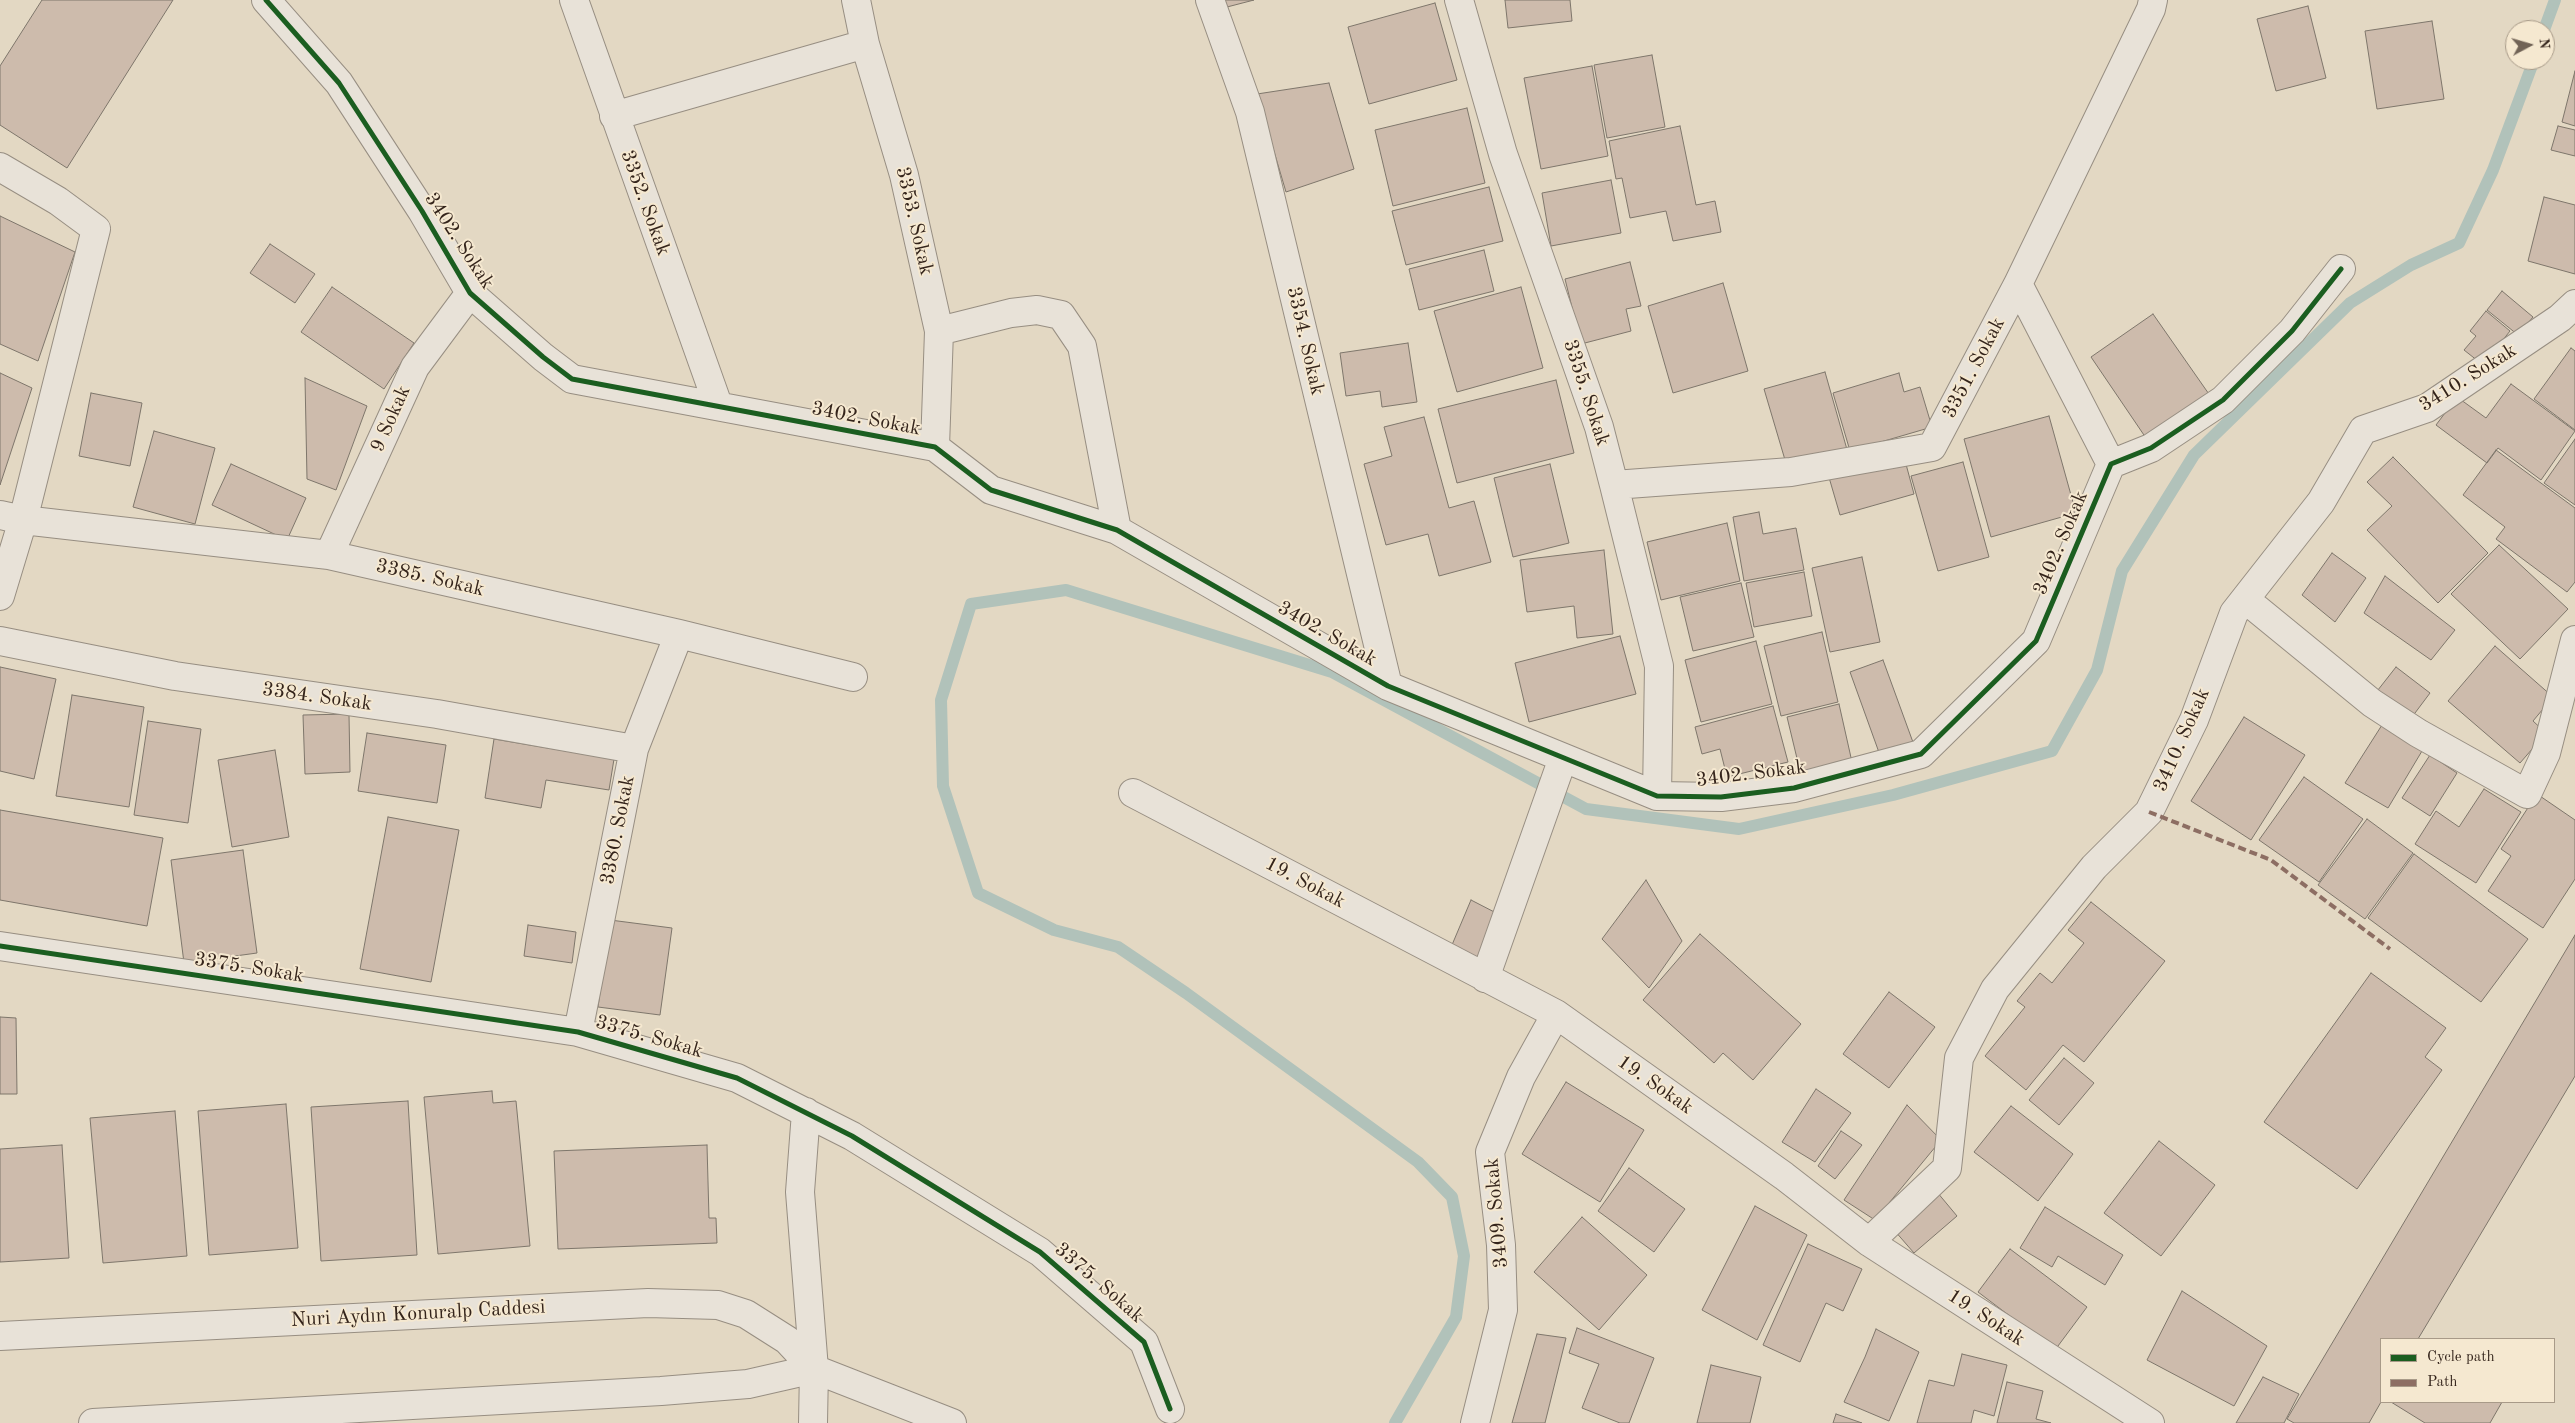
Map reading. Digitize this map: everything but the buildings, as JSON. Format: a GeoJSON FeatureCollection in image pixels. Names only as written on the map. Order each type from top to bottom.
{"type":"FeatureCollection","features":[{"type":"Feature","properties":{"kind":"street","name":"3402. Sokak"},"geometry":{"type":"LineString","coordinates":[[266,0],[339,83],[422,211],[470,293],[543,357],[572,379],[935,447],[991,490],[1117,530],[1388,686],[1558,770],[1657,796],[1721,797],[1794,788],[1921,754],[2036,641],[2111,464]]}},
{"type":"Feature","properties":{"kind":"street","name":"3352. Sokak"},"geometry":{"type":"LineString","coordinates":[[574,0],[718,406]]}},
{"type":"Feature","properties":{"kind":"street","name":"3353. Sokak"},"geometry":{"type":"LineString","coordinates":[[856,0],[865,44],[904,175],[940,331],[935,447]]}},
{"type":"Feature","properties":{"kind":"street","name":"3354. Sokak"},"geometry":{"type":"LineString","coordinates":[[1210,0],[1250,112],[1388,686]]}},
{"type":"Feature","properties":{"kind":"street","name":"3355. Sokak"},"geometry":{"type":"LineString","coordinates":[[1459,0],[1503,154],[1599,427],[1614,485],[1659,666],[1657,796]]}},
{"type":"Feature","properties":{"kind":"street","name":"3351. Sokak"},"geometry":{"type":"LineString","coordinates":[[1614,485],[1791,472],[1932,447],[2018,284],[2151,9],[2152,0]]}},
{"type":"Feature","properties":{"kind":"street"},"geometry":{"type":"LineString","coordinates":[[614,116],[865,44]]}},
{"type":"Feature","properties":{"kind":"street"},"geometry":{"type":"LineString","coordinates":[[0,167],[58,201],[96,229],[12,518],[0,596]]}},
{"type":"Feature","properties":{"kind":"street"},"geometry":{"type":"LineString","coordinates":[[2018,284],[2111,464],[2151,448],[2224,400],[2292,331],[2341,269]]}},
{"type":"Feature","properties":{"kind":"street","name":"9 Sokak"},"geometry":{"type":"LineString","coordinates":[[330,555],[415,367],[470,293]]}},
{"type":"Feature","properties":{"kind":"street","name":"3410. Sokak"},"geometry":{"type":"LineString","coordinates":[[1870,1242],[1947,1168],[1960,1058],[1995,989],[2094,868],[2149,812],[2194,720],[2234,613],[2321,502],[2363,430],[2426,408],[2560,318],[2575,304]]}},
{"type":"Feature","properties":{"kind":"street"},"geometry":{"type":"LineString","coordinates":[[940,331],[1011,313],[1037,310],[1061,315],[1082,346],[1117,530]]}},
{"type":"Feature","properties":{"kind":"street","name":"3385. Sokak"},"geometry":{"type":"LineString","coordinates":[[12,518],[330,555],[679,634],[853,677]]}},
{"type":"Feature","properties":{"kind":"street"},"geometry":{"type":"LineString","coordinates":[[2246,600],[2372,703],[2418,733],[2527,794],[2546,753],[2575,640]]}},
{"type":"Feature","properties":{"kind":"street","name":"3380. Sokak"},"geometry":{"type":"LineString","coordinates":[[578,1032],[634,749],[679,634]]}},
{"type":"Feature","properties":{"kind":"street","name":"3384. Sokak"},"geometry":{"type":"LineString","coordinates":[[0,641],[175,676],[437,714],[634,749]]}},
{"type":"Feature","properties":{"kind":"street"},"geometry":{"type":"LineString","coordinates":[[1485,978],[1558,770]]}},
{"type":"Feature","properties":{"kind":"street","name":"19. Sokak"},"geometry":{"type":"LineString","coordinates":[[1133,793],[1556,1014],[1784,1176],[1870,1242],[2150,1423]]}},
{"type":"Feature","properties":{"kind":"street","name":"3375. Sokak"},"geometry":{"type":"LineString","coordinates":[[0,946],[578,1032],[737,1078],[852,1136],[1040,1252],[1144,1342],[1170,1408]]}},
{"type":"Feature","properties":{"kind":"street","name":"3409. Sokak"},"geometry":{"type":"LineString","coordinates":[[1475,1423],[1503,1310],[1501,1245],[1490,1152],[1521,1077],[1556,1014]]}},
{"type":"Feature","properties":{"kind":"street"},"geometry":{"type":"LineString","coordinates":[[806,1112],[800,1192],[814,1369],[813,1423]]}},
{"type":"Feature","properties":{"kind":"street","name":"Nuri Aydın Konuralp Caddesi"},"geometry":{"type":"LineString","coordinates":[[0,1336],[648,1303],[718,1305],[746,1314],[787,1340],[814,1369],[952,1423]]}},
{"type":"Feature","properties":{"kind":"street"},"geometry":{"type":"LineString","coordinates":[[93,1423],[660,1391],[748,1384],[814,1369]]}},
{"type":"Feature","properties":{"kind":"waterway"},"geometry":{"type":"LineString","coordinates":[[2548,20],[2555,0]]}},
{"type":"Feature","properties":{"kind":"waterway"},"geometry":{"type":"LineString","coordinates":[[1395,1423],[1456,1317],[1464,1256],[1452,1197],[1418,1162],[1186,993],[1118,947],[1054,930],[978,893],[943,786],[941,700],[971,604],[1066,590],[1332,672],[1586,809],[1739,829],[1893,795],[2052,751],[2097,670],[2122,571],[2194,455],[2350,303],[2411,265],[2459,243],[2493,170],[2530,70]]}},
{"type":"Feature","properties":{"kind":"marked path"},"geometry":{"type":"LineString","coordinates":[[2149,812],[2271,860],[2390,949]]}},
{"type":"Feature","properties":{"kind":"cycle path"},"geometry":{"type":"LineString","coordinates":[[266,0],[339,83],[422,211],[470,293],[543,357],[572,379],[935,447],[991,490],[1117,530],[1388,686],[1657,796],[1721,797],[1794,788],[1921,754],[2036,641],[2111,464],[2151,448],[2223,400],[2292,331],[2341,269]]}},
{"type":"Feature","properties":{"kind":"cycle path"},"geometry":{"type":"LineString","coordinates":[[0,946],[578,1032],[737,1078],[852,1136],[1040,1252],[1144,1342],[1170,1409]]}}]}
